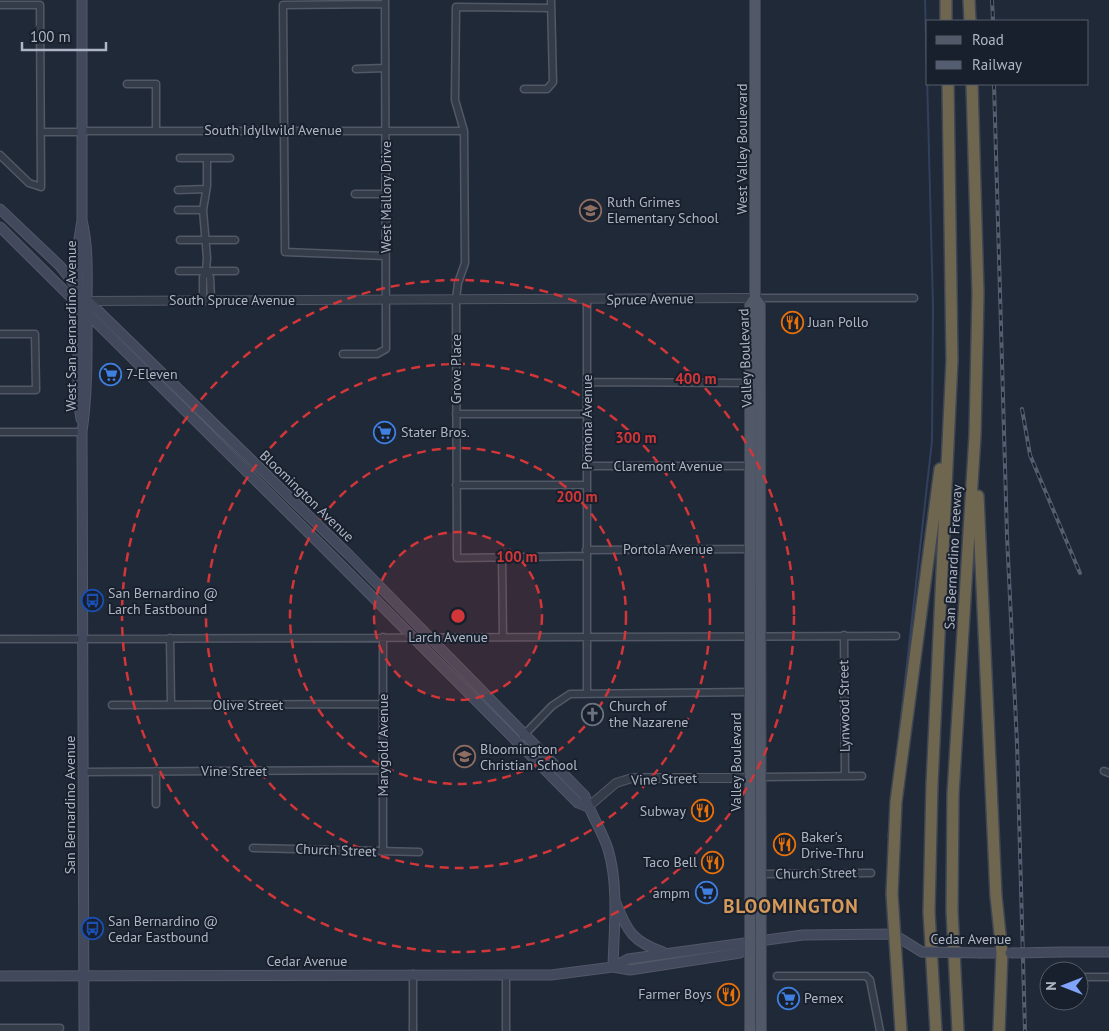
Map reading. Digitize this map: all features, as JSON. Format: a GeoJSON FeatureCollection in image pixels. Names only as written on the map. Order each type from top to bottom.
{"type":"FeatureCollection","features":[{"type":"Feature","properties":{"kind":"highway"},"geometry":{"type":"LineString","coordinates":[[946,0],[946,20]]}},
{"type":"Feature","properties":{"kind":"highway"},"geometry":{"type":"LineString","coordinates":[[969,0],[970,20]]}},
{"type":"Feature","properties":{"kind":"highway","name":"San Bernardino Freeway"},"geometry":{"type":"LineString","coordinates":[[936,1031],[929,912],[932,794],[952,366],[952,221],[948,85]]}},
{"type":"Feature","properties":{"kind":"highway","name":"San Bernardino Freeway"},"geometry":{"type":"LineString","coordinates":[[958,1031],[952,911],[953,794],[975,435],[978,293],[972,85]]}},
{"type":"Feature","properties":{"kind":"highway"},"geometry":{"type":"LineString","coordinates":[[901,1031],[894,934],[893,846],[896,802],[935,518],[944,436],[946,378],[952,366]]}},
{"type":"Feature","properties":{"kind":"highway"},"geometry":{"type":"LineString","coordinates":[[975,435],[996,896],[1006,953],[999,1031]]}},
{"type":"Feature","properties":{"kind":"main road","name":"West San Bernardino Avenue"},"geometry":{"type":"LineString","coordinates":[[82,0],[82,220],[78,245],[78,399],[82,432],[83,579]]}},
{"type":"Feature","properties":{"kind":"main road","name":"West Valley Boulevard"},"geometry":{"type":"LineString","coordinates":[[755,0],[755,298]]}},
{"type":"Feature","properties":{"kind":"main road","name":"Bloomington Avenue"},"geometry":{"type":"LineString","coordinates":[[0,209],[60,266],[87,300],[306,514],[585,796],[588,807],[608,848],[613,875],[613,968]]}},
{"type":"Feature","properties":{"kind":"main road","name":"West San Bernardino Avenue"},"geometry":{"type":"LineString","coordinates":[[82,220],[87,241],[88,342],[86,401],[82,432]]}},
{"type":"Feature","properties":{"kind":"main road","name":"Bloomington Avenue"},"geometry":{"type":"LineString","coordinates":[[0,227],[578,803],[588,807]]}},
{"type":"Feature","properties":{"kind":"main road"},"geometry":{"type":"LineString","coordinates":[[60,266],[70,266],[78,260]]}},
{"type":"Feature","properties":{"kind":"main road","name":"Valley Boulevard"},"geometry":{"type":"LineString","coordinates":[[750,1031],[750,692],[755,635],[760,305],[755,298],[750,305],[750,549],[755,635],[761,777],[761,1031]]}},
{"type":"Feature","properties":{"kind":"main road"},"geometry":{"type":"LineString","coordinates":[[88,342],[98,334],[108,334]]}},
{"type":"Feature","properties":{"kind":"main road"},"geometry":{"type":"LineString","coordinates":[[201,427],[208,425],[222,439],[236,447]]}},
{"type":"Feature","properties":{"kind":"main road"},"geometry":{"type":"LineString","coordinates":[[296,522],[306,514]]}},
{"type":"Feature","properties":{"kind":"main road","name":"San Bernardino Avenue"},"geometry":{"type":"LineString","coordinates":[[83,579],[84,1031]]}},
{"type":"Feature","properties":{"kind":"main road"},"geometry":{"type":"LineString","coordinates":[[614,899],[626,929],[648,947],[665,953]]}},
{"type":"Feature","properties":{"kind":"main road","name":"Cedar Avenue"},"geometry":{"type":"LineString","coordinates":[[613,968],[628,959],[761,939],[803,935],[894,934],[922,952],[1109,952]]}},
{"type":"Feature","properties":{"kind":"main road","name":"Cedar Avenue"},"geometry":{"type":"LineString","coordinates":[[0,976],[551,974],[613,968],[630,970],[740,953],[749,941]]}},
{"type":"Feature","properties":{"kind":"street"},"geometry":{"type":"LineString","coordinates":[[524,89],[550,88],[553,82],[551,0]]}},
{"type":"Feature","properties":{"kind":"street"},"geometry":{"type":"LineString","coordinates":[[385,2],[283,5],[285,252],[385,256]]}},
{"type":"Feature","properties":{"kind":"street","name":"West Mallory Drive"},"geometry":{"type":"LineString","coordinates":[[342,354],[377,354],[386,349],[385,2]]}},
{"type":"Feature","properties":{"kind":"street"},"geometry":{"type":"LineString","coordinates":[[0,5],[40,5],[41,187],[29,183],[0,155]]}},
{"type":"Feature","properties":{"kind":"street","name":"Grove Place"},"geometry":{"type":"LineString","coordinates":[[456,558],[456,299],[458,282],[465,263],[464,131],[455,100],[456,7],[551,8]]}},
{"type":"Feature","properties":{"kind":"street"},"geometry":{"type":"LineString","coordinates":[[356,69],[385,68]]}},
{"type":"Feature","properties":{"kind":"street"},"geometry":{"type":"LineString","coordinates":[[127,84],[156,84],[156,130]]}},
{"type":"Feature","properties":{"kind":"street","name":"South Idyllwild Avenue"},"geometry":{"type":"LineString","coordinates":[[41,132],[284,129],[464,131]]}},
{"type":"Feature","properties":{"kind":"street"},"geometry":{"type":"LineString","coordinates":[[180,158],[230,158]]}},
{"type":"Feature","properties":{"kind":"street"},"geometry":{"type":"LineString","coordinates":[[207,158],[203,210],[206,241],[206,271],[203,277],[207,299]]}},
{"type":"Feature","properties":{"kind":"street"},"geometry":{"type":"LineString","coordinates":[[178,190],[206,189]]}},
{"type":"Feature","properties":{"kind":"street"},"geometry":{"type":"LineString","coordinates":[[354,194],[386,194]]}},
{"type":"Feature","properties":{"kind":"street"},"geometry":{"type":"LineString","coordinates":[[178,210],[203,210]]}},
{"type":"Feature","properties":{"kind":"street"},"geometry":{"type":"LineString","coordinates":[[180,240],[235,240]]}},
{"type":"Feature","properties":{"kind":"street"},"geometry":{"type":"LineString","coordinates":[[179,271],[236,271]]}},
{"type":"Feature","properties":{"kind":"street","name":"Spruce Avenue"},"geometry":{"type":"LineString","coordinates":[[386,299],[914,298]]}},
{"type":"Feature","properties":{"kind":"street","name":"South Spruce Avenue"},"geometry":{"type":"LineString","coordinates":[[78,304],[87,300],[386,299]]}},
{"type":"Feature","properties":{"kind":"street","name":"Pomona Avenue"},"geometry":{"type":"LineString","coordinates":[[587,300],[587,693]]}},
{"type":"Feature","properties":{"kind":"street"},"geometry":{"type":"LineString","coordinates":[[0,334],[36,334],[36,390],[0,390]]}},
{"type":"Feature","properties":{"kind":"street"},"geometry":{"type":"LineString","coordinates":[[587,382],[750,383]]}},
{"type":"Feature","properties":{"kind":"street"},"geometry":{"type":"LineString","coordinates":[[456,414],[586,414]]}},
{"type":"Feature","properties":{"kind":"street"},"geometry":{"type":"LineString","coordinates":[[0,432],[82,432]]}},
{"type":"Feature","properties":{"kind":"street","name":"Claremont Avenue"},"geometry":{"type":"LineString","coordinates":[[586,466],[750,466]]}},
{"type":"Feature","properties":{"kind":"street"},"geometry":{"type":"LineString","coordinates":[[456,485],[586,485]]}},
{"type":"Feature","properties":{"kind":"street","name":"Portola Avenue"},"geometry":{"type":"LineString","coordinates":[[456,558],[750,549]]}},
{"type":"Feature","properties":{"kind":"street"},"geometry":{"type":"LineString","coordinates":[[502,557],[503,637]]}},
{"type":"Feature","properties":{"kind":"street","name":"Lynwood Street"},"geometry":{"type":"LineString","coordinates":[[844,635],[845,776]]}},
{"type":"Feature","properties":{"kind":"street","name":"Larch Avenue"},"geometry":{"type":"LineString","coordinates":[[0,639],[896,636]]}},
{"type":"Feature","properties":{"kind":"street","name":"Marygold Avenue"},"geometry":{"type":"LineString","coordinates":[[383,852],[384,637]]}},
{"type":"Feature","properties":{"kind":"street"},"geometry":{"type":"LineString","coordinates":[[170,638],[170,705]]}},
{"type":"Feature","properties":{"kind":"street"},"geometry":{"type":"LineString","coordinates":[[517,742],[558,701],[570,694],[750,692]]}},
{"type":"Feature","properties":{"kind":"street","name":"Olive Street"},"geometry":{"type":"LineString","coordinates":[[112,705],[383,704]]}},
{"type":"Feature","properties":{"kind":"street","name":"Vine Street"},"geometry":{"type":"LineString","coordinates":[[84,772],[383,770]]}},
{"type":"Feature","properties":{"kind":"street"},"geometry":{"type":"LineString","coordinates":[[156,771],[156,804]]}},
{"type":"Feature","properties":{"kind":"street"},"geometry":{"type":"LineString","coordinates":[[761,777],[862,776]]}},
{"type":"Feature","properties":{"kind":"street","name":"Vine Street"},"geometry":{"type":"LineString","coordinates":[[588,807],[616,783],[632,778],[749,778]]}},
{"type":"Feature","properties":{"kind":"street","name":"Church Street"},"geometry":{"type":"LineString","coordinates":[[253,848],[419,852]]}},
{"type":"Feature","properties":{"kind":"street","name":"Church Street"},"geometry":{"type":"LineString","coordinates":[[761,874],[871,873]]}},
{"type":"Feature","properties":{"kind":"street"},"geometry":{"type":"LineString","coordinates":[[413,974],[413,1031]]}},
{"type":"Feature","properties":{"kind":"street"},"geometry":{"type":"LineString","coordinates":[[506,975],[506,1031]]}},
{"type":"Feature","properties":{"kind":"street"},"geometry":{"type":"LineString","coordinates":[[777,976],[866,976],[870,980],[880,1031]]}},
{"type":"Feature","properties":{"kind":"street"},"geometry":{"type":"LineString","coordinates":[[1089,976],[1109,976]]}},
{"type":"Feature","properties":{"kind":"street"},"geometry":{"type":"LineString","coordinates":[[0,1028],[60,1028]]}},
{"type":"Feature","properties":{"kind":"waterway"},"geometry":{"type":"LineString","coordinates":[[925,0],[926,38]]}},
{"type":"Feature","properties":{"kind":"waterway"},"geometry":{"type":"LineString","coordinates":[[899,735],[932,441],[933,306],[927,85]]}},
{"type":"Feature","properties":{"kind":"waterway"},"geometry":{"type":"LineString","coordinates":[[888,836],[890,828]]}},
{"type":"Feature","properties":{"kind":"railway"},"geometry":{"type":"LineString","coordinates":[[992,0],[993,20]]}},
{"type":"Feature","properties":{"kind":"railway"},"geometry":{"type":"LineString","coordinates":[[994,85],[1007,536],[1017,743],[1025,1031]]}},
{"type":"Feature","properties":{"kind":"railway"},"geometry":{"type":"LineString","coordinates":[[1022,409],[1030,455],[1080,573]]}},
{"type":"Feature","properties":{"kind":"place","name":"Ruth Grimes Elementary School"},"geometry":{"type":"Point","coordinates":[591,210]}},
{"type":"Feature","properties":{"kind":"place","name":"Juan Pollo"},"geometry":{"type":"Point","coordinates":[792,322]}},
{"type":"Feature","properties":{"kind":"place","name":"7-Eleven"},"geometry":{"type":"Point","coordinates":[110,374]}},
{"type":"Feature","properties":{"kind":"place","name":"Stater Bros."},"geometry":{"type":"Point","coordinates":[385,432]}},
{"type":"Feature","properties":{"kind":"place","name":"San Bernardino @ Larch Eastbound"},"geometry":{"type":"Point","coordinates":[92,601]}},
{"type":"Feature","properties":{"kind":"place","name":"Church of the Nazarene"},"geometry":{"type":"Point","coordinates":[593,714]}},
{"type":"Feature","properties":{"kind":"place","name":"Bloomington Christian School"},"geometry":{"type":"Point","coordinates":[464,757]}},
{"type":"Feature","properties":{"kind":"place","name":"Subway"},"geometry":{"type":"Point","coordinates":[702,811]}},
{"type":"Feature","properties":{"kind":"place","name":"Baker's Drive-Thru"},"geometry":{"type":"Point","coordinates":[785,845]}},
{"type":"Feature","properties":{"kind":"place","name":"Taco Bell"},"geometry":{"type":"Point","coordinates":[713,862]}},
{"type":"Feature","properties":{"kind":"place","name":"ampm"},"geometry":{"type":"Point","coordinates":[706,893]}},
{"type":"Feature","properties":{"kind":"place","name":"San Bernardino @ Cedar Eastbound"},"geometry":{"type":"Point","coordinates":[92,929]}},
{"type":"Feature","properties":{"kind":"place","name":"Farmer Boys"},"geometry":{"type":"Point","coordinates":[728,994]}},
{"type":"Feature","properties":{"kind":"place","name":"Pemex"},"geometry":{"type":"Point","coordinates":[788,998]}},
{"type":"Feature","properties":{"kind":"district","name":"BLOOMINGTON"},"geometry":{"type":"Point","coordinates":[791,906]}}]}
